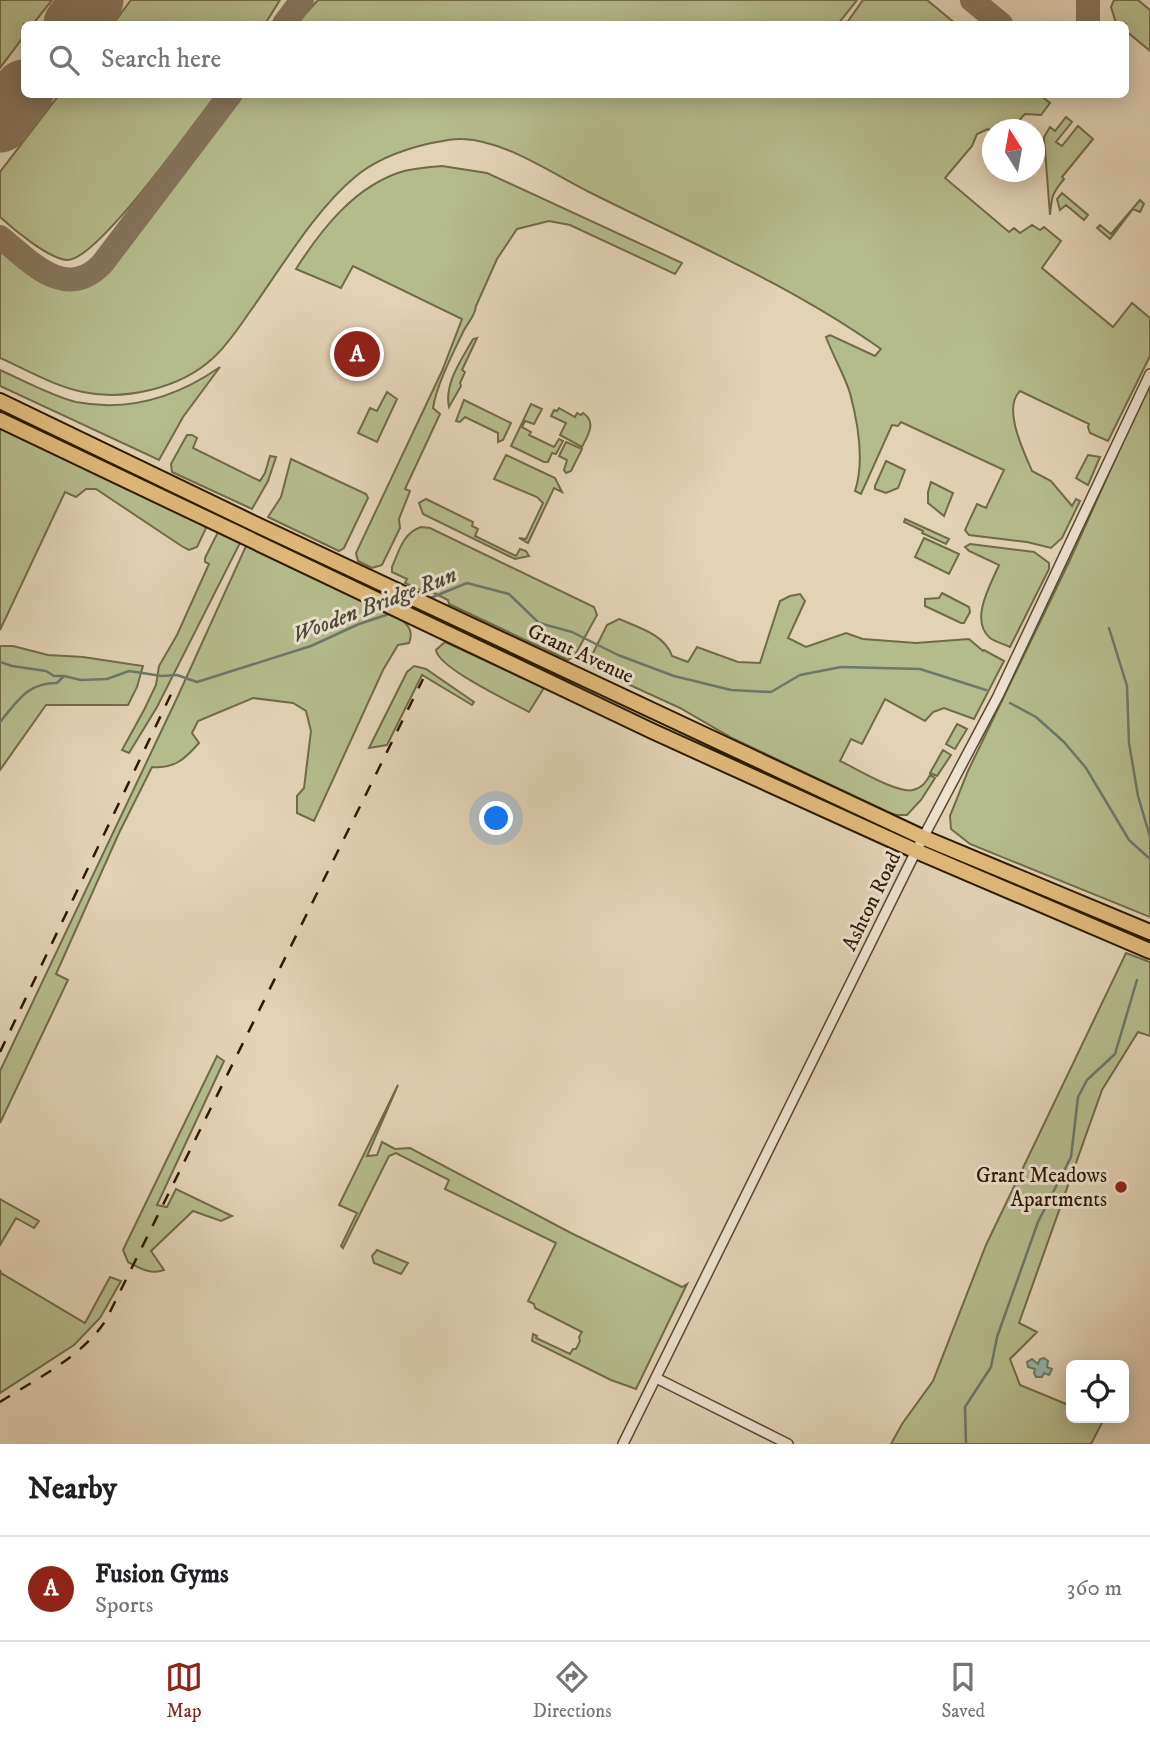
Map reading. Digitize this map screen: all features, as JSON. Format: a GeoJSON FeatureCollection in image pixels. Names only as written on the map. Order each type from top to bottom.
{"type":"FeatureCollection","features":[{"type":"Feature","properties":{"kind":"main road","name":"Grant Avenue"},"geometry":{"type":"LineString","coordinates":[[0,401],[660,714],[919,844],[1150,951]]}},
{"type":"Feature","properties":{"kind":"main road","name":"Grant Avenue"},"geometry":{"type":"LineString","coordinates":[[0,420],[652,731],[919,844],[1150,932]]}},
{"type":"Feature","properties":{"kind":"main road"},"geometry":{"type":"LineString","coordinates":[[269,548],[300,552],[336,567],[342,565]]}},
{"type":"Feature","properties":{"kind":"main road"},"geometry":{"type":"LineString","coordinates":[[652,731],[660,714]]}},
{"type":"Feature","properties":{"kind":"main road"},"geometry":{"type":"LineString","coordinates":[[1110,933],[1117,919]]}},
{"type":"Feature","properties":{"kind":"street","name":"Ashton Road"},"geometry":{"type":"LineString","coordinates":[[623,1444],[919,844],[998,696],[1150,374]]}},
{"type":"Feature","properties":{"kind":"street"},"geometry":{"type":"LineString","coordinates":[[656,1378],[788,1444]]}},
{"type":"Feature","properties":{"kind":"green space"},"geometry":{"type":"Polygon","coordinates":[[[0,0],[52,0],[35,21],[21,21],[21,40],[0,68],[0,0]]]}},
{"type":"Feature","properties":{"kind":"green space"},"geometry":{"type":"Polygon","coordinates":[[[131,0],[280,0],[267,21],[115,21],[131,0]]]}},
{"type":"Feature","properties":{"kind":"green space"},"geometry":{"type":"Polygon","coordinates":[[[318,0],[857,0],[840,21],[299,21],[318,0]]]}},
{"type":"Feature","properties":{"kind":"green space"},"geometry":{"type":"Polygon","coordinates":[[[863,0],[927,0],[952,21],[848,21],[863,0]]]}},
{"type":"Feature","properties":{"kind":"green space"},"geometry":{"type":"Polygon","coordinates":[[[1114,0],[1138,0],[1150,10],[1150,51],[1129,34],[1129,21],[1115,21],[1111,7],[1114,0]]]}},
{"type":"Feature","properties":{"kind":"green space"},"geometry":{"type":"Polygon","coordinates":[[[57,98],[214,98],[122,215],[81,254],[67,260],[41,249],[0,217],[0,172],[57,98]]]}},
{"type":"Feature","properties":{"kind":"green space"},"geometry":{"type":"Polygon","coordinates":[[[240,98],[1044,98],[1050,103],[1041,115],[1025,114],[1020,119],[982,119],[982,132],[977,134],[972,146],[945,178],[1009,232],[1014,228],[1020,233],[1032,225],[1040,230],[1044,227],[1061,241],[1042,268],[1113,327],[1132,303],[1150,318],[1150,356],[1108,441],[1090,433],[1089,424],[1020,391],[1015,399],[1013,408],[1016,430],[1032,471],[1051,481],[1072,506],[1076,499],[1080,501],[1062,538],[1051,548],[1027,542],[969,535],[965,530],[977,504],[986,508],[1004,470],[901,422],[898,426],[892,425],[861,494],[855,491],[860,467],[856,417],[848,386],[826,337],[830,335],[875,356],[881,349],[775,284],[528,159],[495,145],[458,139],[427,144],[380,161],[355,177],[313,222],[223,348],[199,369],[168,385],[116,395],[83,392],[62,386],[0,358],[0,250],[46,283],[71,288],[100,278],[240,98]]]}},
{"type":"Feature","properties":{"kind":"green space"},"geometry":{"type":"Polygon","coordinates":[[[1066,117],[1072,122],[1056,142],[1062,146],[1078,126],[1093,139],[1062,177],[1064,179],[1053,196],[1050,215],[1045,135],[1050,127],[1055,131],[1066,117]]]}},
{"type":"Feature","properties":{"kind":"green space"},"geometry":{"type":"Polygon","coordinates":[[[442,166],[487,173],[682,263],[675,274],[570,225],[549,221],[517,229],[497,259],[473,316],[446,369],[433,408],[440,414],[405,489],[410,491],[399,519],[400,528],[382,565],[372,568],[358,561],[356,553],[442,371],[462,319],[353,266],[341,288],[296,269],[329,224],[371,186],[404,171],[442,166]]]}},
{"type":"Feature","properties":{"kind":"green space"},"geometry":{"type":"Polygon","coordinates":[[[1062,193],[1088,215],[1084,220],[1066,205],[1060,210],[1057,199],[1062,193]]]}},
{"type":"Feature","properties":{"kind":"green space"},"geometry":{"type":"Polygon","coordinates":[[[1140,200],[1144,204],[1140,212],[1133,209],[1110,239],[1097,228],[1100,225],[1111,234],[1140,200]]]}},
{"type":"Feature","properties":{"kind":"green space"},"geometry":{"type":"Polygon","coordinates":[[[477,338],[462,370],[465,372],[461,386],[449,407],[451,380],[473,339],[477,338]]]}},
{"type":"Feature","properties":{"kind":"green space"},"geometry":{"type":"Polygon","coordinates":[[[220,367],[183,417],[159,460],[0,386],[0,370],[67,400],[114,405],[151,400],[169,394],[204,378],[220,367]]]}},
{"type":"Feature","properties":{"kind":"green space"},"geometry":{"type":"Polygon","coordinates":[[[1150,382],[1150,917],[970,844],[951,829],[950,816],[968,771],[1069,562],[1150,382]]]}},
{"type":"Feature","properties":{"kind":"green space"},"geometry":{"type":"Polygon","coordinates":[[[387,392],[397,399],[377,442],[358,433],[370,408],[377,411],[387,392]]]}},
{"type":"Feature","properties":{"kind":"green space"},"geometry":{"type":"Polygon","coordinates":[[[464,400],[511,423],[503,440],[498,442],[498,433],[465,417],[460,422],[456,421],[464,400]]]}},
{"type":"Feature","properties":{"kind":"green space"},"geometry":{"type":"Polygon","coordinates":[[[531,404],[542,409],[534,424],[525,421],[522,427],[531,432],[529,435],[554,447],[559,439],[563,441],[548,462],[511,446],[531,404]]]}},
{"type":"Feature","properties":{"kind":"green space"},"geometry":{"type":"Polygon","coordinates":[[[559,408],[575,417],[577,413],[583,413],[590,420],[590,429],[582,447],[560,435],[566,423],[551,416],[554,410],[559,408]]]}},
{"type":"Feature","properties":{"kind":"green space"},"geometry":{"type":"Polygon","coordinates":[[[0,428],[207,526],[197,547],[189,550],[183,547],[96,489],[86,489],[76,497],[65,492],[0,630],[0,428]]]}},
{"type":"Feature","properties":{"kind":"green space"},"geometry":{"type":"Polygon","coordinates":[[[187,435],[197,438],[193,448],[260,481],[270,456],[276,457],[268,481],[252,509],[172,472],[171,464],[187,435]]]}},
{"type":"Feature","properties":{"kind":"green space"},"geometry":{"type":"Polygon","coordinates":[[[566,442],[582,449],[571,471],[566,473],[564,470],[567,460],[559,456],[566,442]]]}},
{"type":"Feature","properties":{"kind":"green space"},"geometry":{"type":"Polygon","coordinates":[[[506,455],[555,478],[562,492],[554,488],[528,543],[519,538],[526,539],[543,503],[537,497],[494,479],[506,455]]]}},
{"type":"Feature","properties":{"kind":"green space"},"geometry":{"type":"Polygon","coordinates":[[[1088,455],[1100,457],[1088,485],[1076,478],[1088,455]]]}},
{"type":"Feature","properties":{"kind":"green space"},"geometry":{"type":"Polygon","coordinates":[[[291,459],[366,494],[368,498],[344,548],[339,551],[268,517],[281,497],[291,459]]]}},
{"type":"Feature","properties":{"kind":"green space"},"geometry":{"type":"Polygon","coordinates":[[[886,461],[905,470],[898,488],[886,493],[875,489],[875,486],[886,461]]]}},
{"type":"Feature","properties":{"kind":"green space"},"geometry":{"type":"Polygon","coordinates":[[[931,482],[953,493],[944,516],[928,503],[931,482]]]}},
{"type":"Feature","properties":{"kind":"green space"},"geometry":{"type":"Polygon","coordinates":[[[426,499],[473,522],[472,526],[478,529],[475,536],[516,556],[520,549],[526,551],[529,556],[515,559],[423,514],[419,503],[426,499]]]}},
{"type":"Feature","properties":{"kind":"green space"},"geometry":{"type":"Polygon","coordinates":[[[905,519],[949,539],[946,544],[922,533],[923,531],[904,522],[905,519]]]}},
{"type":"Feature","properties":{"kind":"green space"},"geometry":{"type":"Polygon","coordinates":[[[421,527],[430,528],[594,607],[597,615],[575,655],[568,660],[449,604],[448,600],[432,592],[427,593],[405,583],[407,579],[392,572],[392,567],[406,538],[421,527]]]}},
{"type":"Feature","properties":{"kind":"green space"},"geometry":{"type":"Polygon","coordinates":[[[218,532],[240,543],[157,707],[129,753],[122,750],[156,685],[159,666],[177,635],[209,564],[205,562],[205,558],[218,532]]]}},
{"type":"Feature","properties":{"kind":"green space"},"geometry":{"type":"Polygon","coordinates":[[[924,538],[959,554],[949,574],[915,557],[924,538]]]}},
{"type":"Feature","properties":{"kind":"green space"},"geometry":{"type":"Polygon","coordinates":[[[970,544],[1034,552],[1049,563],[1049,569],[1010,647],[990,638],[981,622],[987,592],[999,565],[969,551],[965,547],[970,544]]]}},
{"type":"Feature","properties":{"kind":"green space"},"geometry":{"type":"Polygon","coordinates":[[[246,546],[402,620],[410,630],[409,643],[398,645],[383,670],[314,821],[297,813],[297,796],[304,788],[311,731],[306,711],[293,703],[253,698],[198,721],[192,733],[199,743],[189,754],[173,765],[152,767],[119,833],[56,974],[68,980],[0,1123],[0,1071],[246,546]]]}},
{"type":"Feature","properties":{"kind":"green space"},"geometry":{"type":"Polygon","coordinates":[[[942,593],[969,607],[970,612],[964,623],[925,606],[925,599],[939,598],[942,593]]]}},
{"type":"Feature","properties":{"kind":"green space"},"geometry":{"type":"Polygon","coordinates":[[[800,594],[805,601],[788,638],[806,647],[846,633],[863,639],[916,643],[969,639],[983,651],[1004,661],[974,719],[944,708],[933,712],[925,721],[885,699],[862,744],[851,739],[840,761],[876,780],[897,788],[913,790],[919,788],[930,775],[935,778],[921,800],[907,815],[888,812],[732,738],[680,708],[597,670],[589,661],[607,625],[619,619],[657,637],[672,656],[688,662],[697,647],[738,662],[760,663],[780,601],[800,594]]]}},
{"type":"Feature","properties":{"kind":"green space"},"geometry":{"type":"Polygon","coordinates":[[[445,642],[544,688],[529,712],[476,684],[449,666],[436,650],[445,642]]]}},
{"type":"Feature","properties":{"kind":"green space"},"geometry":{"type":"Polygon","coordinates":[[[0,646],[13,646],[48,655],[143,666],[128,705],[46,705],[0,770],[0,646]]]}},
{"type":"Feature","properties":{"kind":"green space"},"geometry":{"type":"Polygon","coordinates":[[[414,666],[426,669],[474,702],[472,705],[422,675],[387,745],[369,748],[407,672],[414,666]]]}},
{"type":"Feature","properties":{"kind":"green space"},"geometry":{"type":"Polygon","coordinates":[[[957,724],[967,729],[955,749],[946,744],[957,724]]]}},
{"type":"Feature","properties":{"kind":"green space"},"geometry":{"type":"Polygon","coordinates":[[[943,750],[951,755],[937,776],[930,773],[943,750]]]}},
{"type":"Feature","properties":{"kind":"green space"},"geometry":{"type":"Polygon","coordinates":[[[1126,953],[1150,962],[1150,1036],[1138,1032],[1102,1090],[1019,1323],[1037,1332],[1010,1359],[1020,1385],[1066,1404],[1066,1423],[1102,1423],[1091,1444],[891,1444],[933,1381],[986,1245],[1126,953]]]}},
{"type":"Feature","properties":{"kind":"green space"},"geometry":{"type":"Polygon","coordinates":[[[217,1056],[224,1061],[157,1205],[167,1207],[176,1189],[232,1216],[221,1221],[193,1211],[151,1251],[164,1270],[145,1270],[128,1262],[123,1250],[217,1056]]]}},
{"type":"Feature","properties":{"kind":"green space"},"geometry":{"type":"Polygon","coordinates":[[[398,1085],[367,1156],[377,1155],[382,1142],[395,1149],[410,1148],[571,1233],[682,1287],[687,1284],[636,1389],[611,1380],[532,1341],[533,1334],[570,1354],[580,1341],[582,1332],[535,1308],[534,1304],[528,1301],[556,1243],[445,1189],[449,1180],[396,1153],[389,1156],[343,1248],[341,1246],[357,1213],[339,1205],[398,1085]]]}},
{"type":"Feature","properties":{"kind":"green space"},"geometry":{"type":"Polygon","coordinates":[[[0,1199],[39,1221],[34,1228],[16,1218],[0,1245],[0,1199]]]}},
{"type":"Feature","properties":{"kind":"green space"},"geometry":{"type":"Polygon","coordinates":[[[377,1250],[408,1263],[401,1274],[374,1263],[372,1256],[377,1250]]]}},
{"type":"Feature","properties":{"kind":"green space"},"geometry":{"type":"Polygon","coordinates":[[[0,1270],[85,1323],[110,1277],[121,1281],[100,1318],[74,1345],[0,1393],[0,1270]]]}},
{"type":"Feature","properties":{"kind":"water"},"geometry":{"type":"Polygon","coordinates":[[[1032,1359],[1038,1364],[1040,1359],[1048,1361],[1047,1367],[1052,1369],[1049,1375],[1044,1373],[1042,1377],[1036,1377],[1035,1369],[1028,1367],[1027,1362],[1032,1359]]]}},
{"type":"Feature","properties":{"kind":"waterway","name":"Wooden Bridge Run"},"geometry":{"type":"LineString","coordinates":[[428,599],[467,583],[509,594],[539,623],[572,632],[618,655],[674,676],[731,690],[771,692],[800,675],[841,667],[920,669],[986,690]]}},
{"type":"Feature","properties":{"kind":"waterway","name":"Wooden Bridge Run"},"geometry":{"type":"LineString","coordinates":[[0,662],[81,680],[107,679],[129,671],[162,676],[177,675],[197,682],[311,646],[359,624],[392,613]]}},
{"type":"Feature","properties":{"kind":"waterway"},"geometry":{"type":"LineString","coordinates":[[1109,628],[1127,686],[1129,743],[1138,796],[1150,837]]}},
{"type":"Feature","properties":{"kind":"waterway"},"geometry":{"type":"LineString","coordinates":[[0,722],[23,695],[37,686],[57,683],[64,676]]}},
{"type":"Feature","properties":{"kind":"waterway","name":"Wooden Bridge Run"},"geometry":{"type":"LineString","coordinates":[[1010,703],[1036,717],[1064,742],[1086,768],[1129,840],[1150,859]]}},
{"type":"Feature","properties":{"kind":"waterway","name":"Wooden Bridge Run"},"geometry":{"type":"LineString","coordinates":[[966,1444],[965,1407],[991,1367],[997,1337],[1038,1222],[1071,1157],[1078,1097],[1087,1080],[1115,1054],[1137,980]]}},
{"type":"Feature","properties":{"kind":"taxiway"},"geometry":{"type":"LineString","coordinates":[[286,21],[302,0]]}},
{"type":"Feature","properties":{"kind":"taxiway"},"geometry":{"type":"LineString","coordinates":[[972,0],[997,21]]}},
{"type":"Feature","properties":{"kind":"taxiway"},"geometry":{"type":"LineString","coordinates":[[1088,0],[1088,21]]}},
{"type":"Feature","properties":{"kind":"taxiway"},"geometry":{"type":"LineString","coordinates":[[0,237],[48,274],[75,279],[88,275],[102,264],[228,98]]}},
{"type":"Feature","properties":{"kind":"runway"},"geometry":{"type":"LineString","coordinates":[[76,21],[93,0]]}},
{"type":"Feature","properties":{"kind":"runway"},"geometry":{"type":"LineString","coordinates":[[0,122],[21,94]]}},
{"type":"Feature","properties":{"kind":"railway"},"geometry":{"type":"LineString","coordinates":[[0,1402],[71,1356],[106,1320],[423,679]]}},
{"type":"Feature","properties":{"kind":"railway"},"geometry":{"type":"LineString","coordinates":[[0,1052],[174,688]]}},
{"type":"Feature","properties":{"kind":"place","name":"Fusion Gyms"},"geometry":{"type":"Point","coordinates":[357,354]}},
{"type":"Feature","properties":{"kind":"place","name":"Grant Meadows Apartments"},"geometry":{"type":"Point","coordinates":[1121,1187]}}]}
